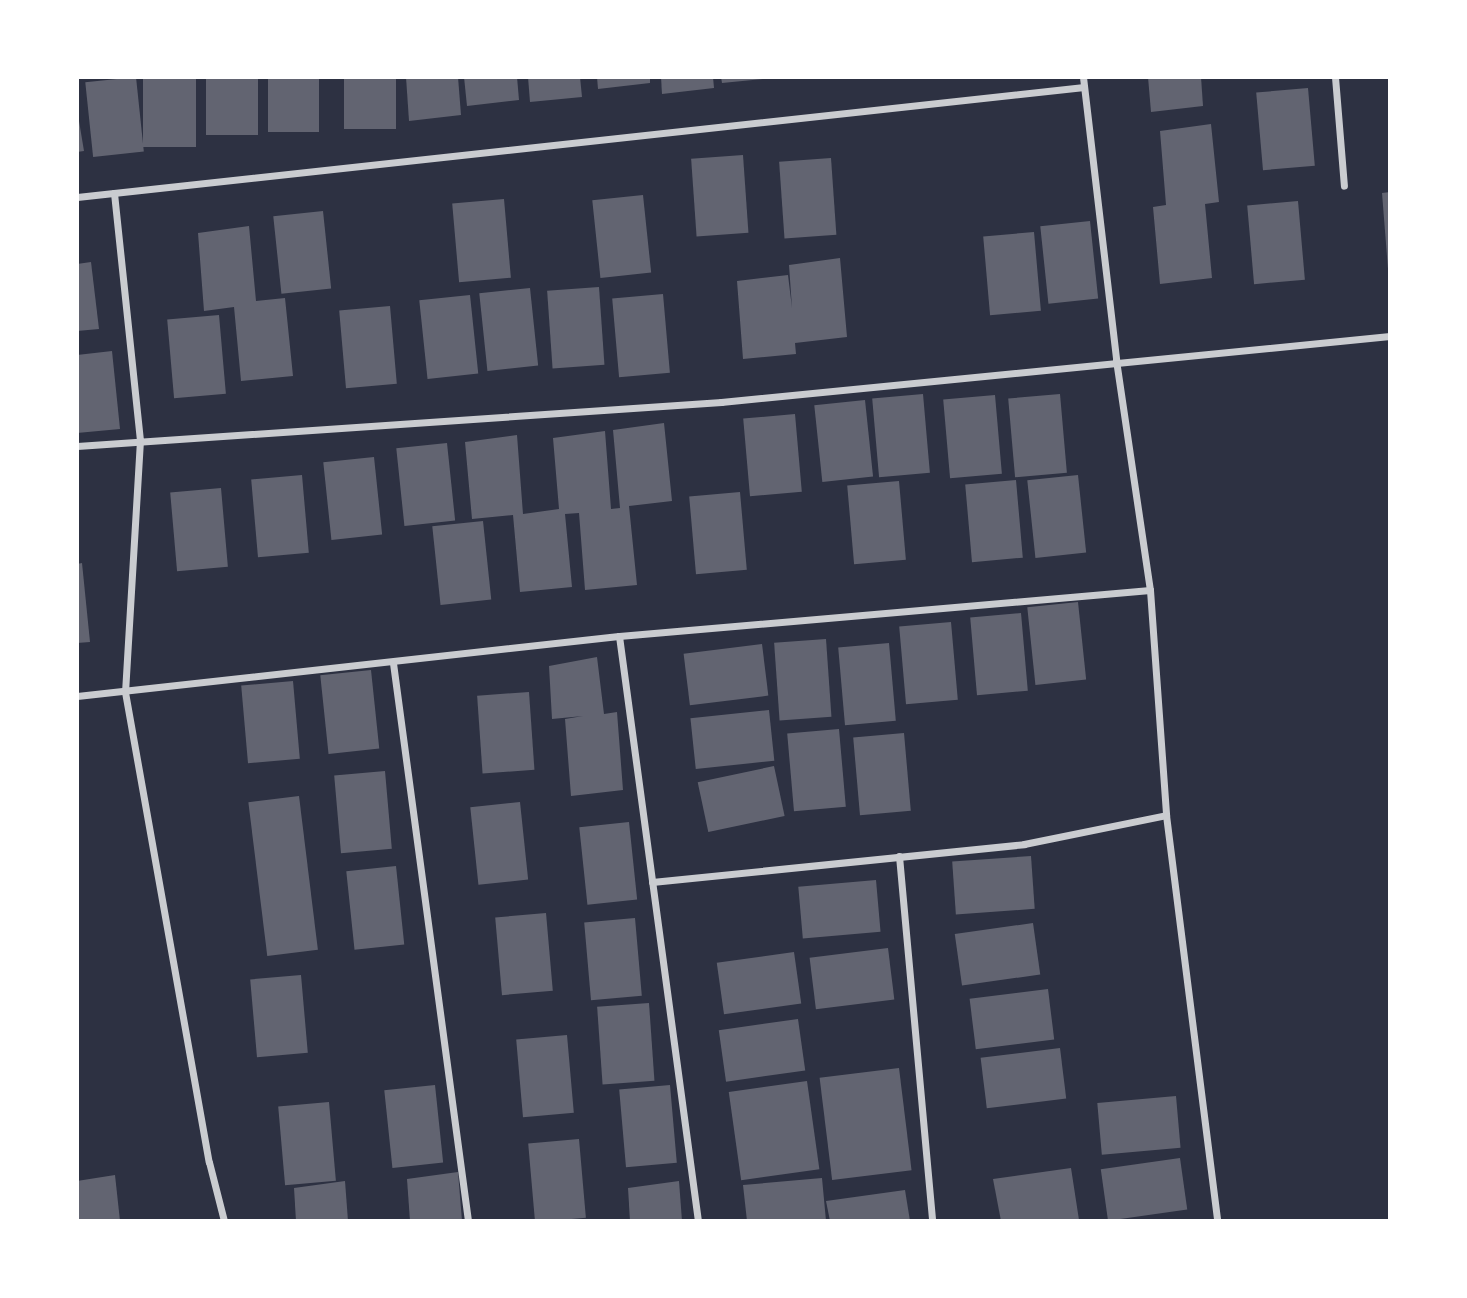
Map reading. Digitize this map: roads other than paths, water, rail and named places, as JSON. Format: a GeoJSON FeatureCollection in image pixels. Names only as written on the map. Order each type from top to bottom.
{"type":"FeatureCollection","features":[{"type":"Feature","properties":{"kind":"street"},"geometry":{"type":"LineString","coordinates":[[1083,77],[1116,360],[1150,590],[1167,815],[1217,1221]]}},
{"type":"Feature","properties":{"kind":"street"},"geometry":{"type":"LineString","coordinates":[[1335,77],[1344,186]]}},
{"type":"Feature","properties":{"kind":"street"},"geometry":{"type":"LineString","coordinates":[[77,197],[1084,87]]}},
{"type":"Feature","properties":{"kind":"street"},"geometry":{"type":"LineString","coordinates":[[114,193],[140,440],[125,692],[209,1162],[225,1221]]}},
{"type":"Feature","properties":{"kind":"street"},"geometry":{"type":"LineString","coordinates":[[77,446],[721,402],[1116,360],[1390,336]]}},
{"type":"Feature","properties":{"kind":"street"},"geometry":{"type":"LineString","coordinates":[[77,696],[619,636],[1150,590]]}},
{"type":"Feature","properties":{"kind":"street"},"geometry":{"type":"LineString","coordinates":[[619,636],[698,1221]]}},
{"type":"Feature","properties":{"kind":"street"},"geometry":{"type":"LineString","coordinates":[[393,663],[468,1221]]}},
{"type":"Feature","properties":{"kind":"street"},"geometry":{"type":"LineString","coordinates":[[652,883],[1024,844],[1167,815]]}},
{"type":"Feature","properties":{"kind":"street"},"geometry":{"type":"LineString","coordinates":[[899,856],[932,1221]]}}]}
